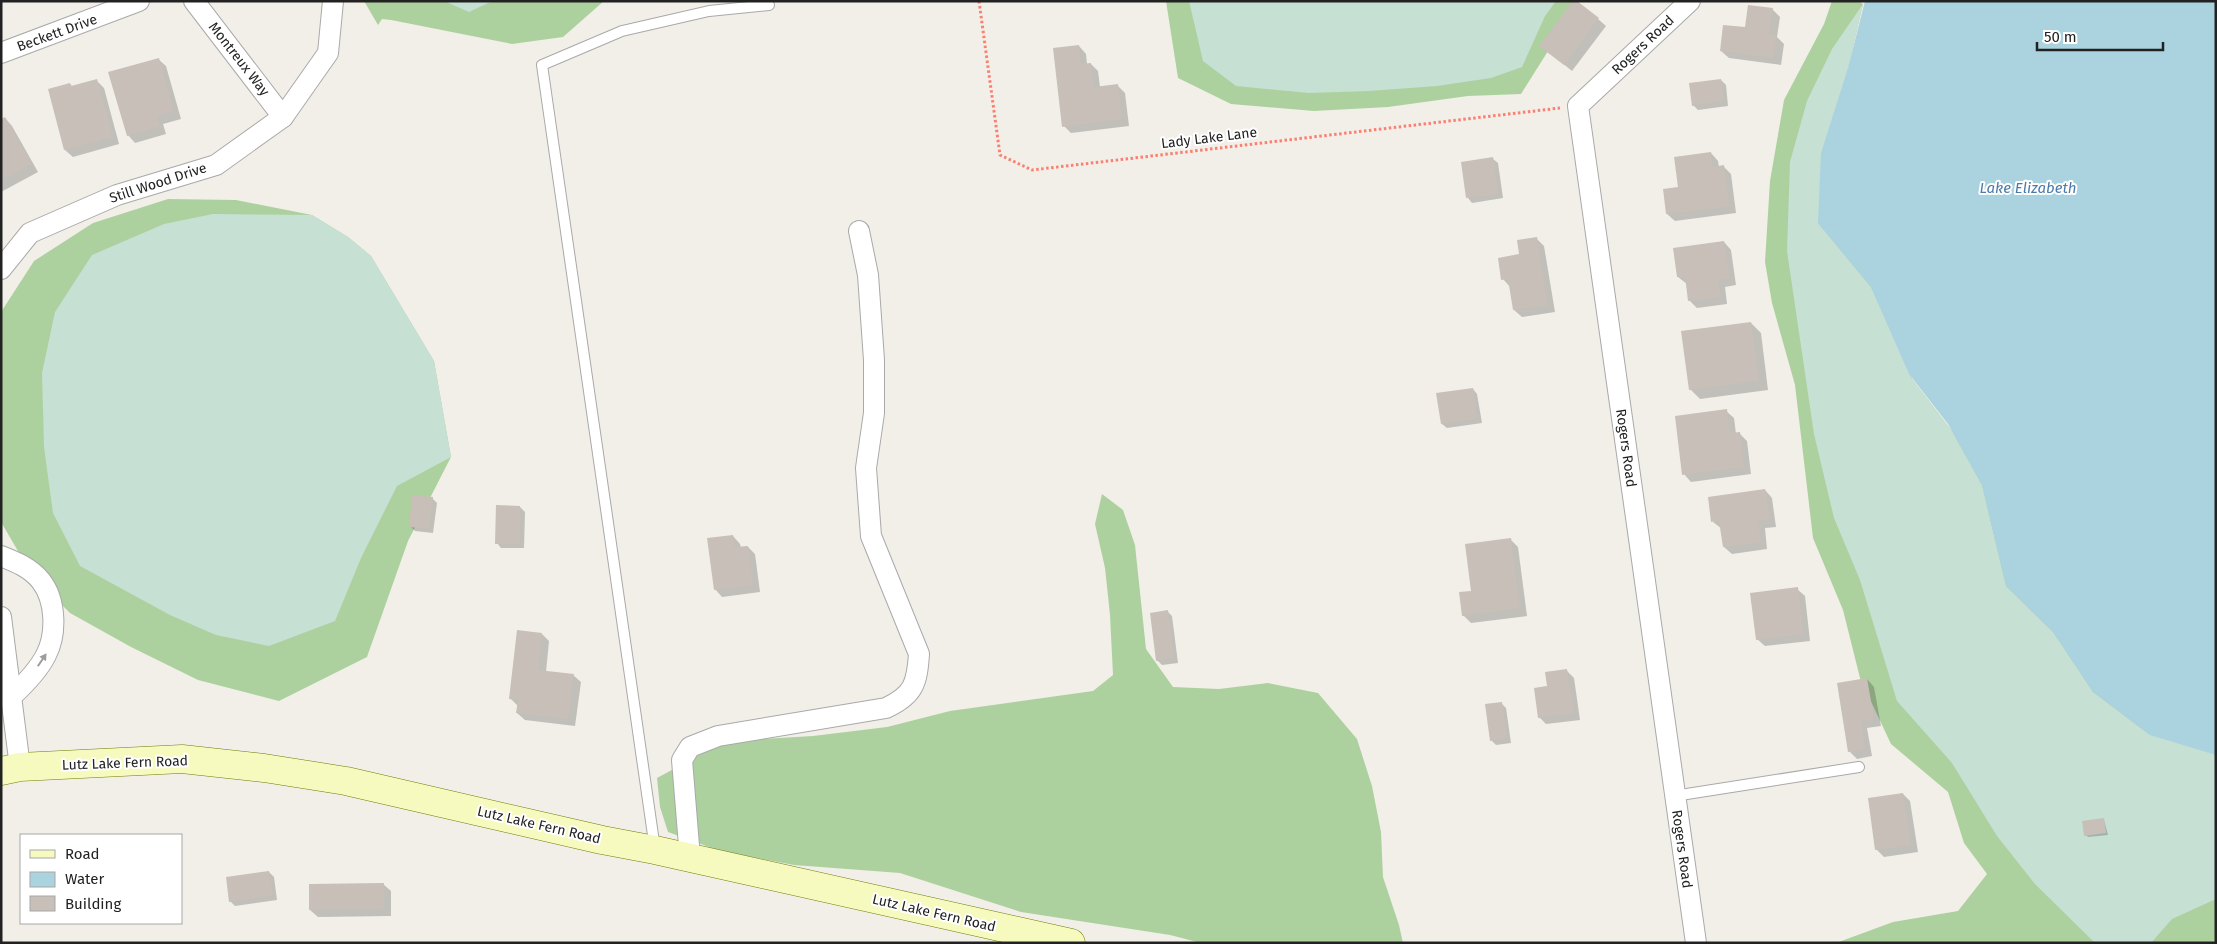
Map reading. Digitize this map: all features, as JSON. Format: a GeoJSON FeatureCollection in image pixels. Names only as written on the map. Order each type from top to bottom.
{"type":"FeatureCollection","features":[{"type":"Feature","properties":{"kind":"main road","name":"Lutz Lake Fern Road"},"geometry":{"type":"LineString","coordinates":[[11,769],[182,759],[264,768],[346,781],[602,840],[690,858],[1040,940],[1070,943]]}},
{"type":"Feature","properties":{"kind":"street","name":"Beckett Drive"},"geometry":{"type":"LineString","coordinates":[[1,53],[139,1]]}},
{"type":"Feature","properties":{"kind":"street","name":"Montreux Way"},"geometry":{"type":"LineString","coordinates":[[194,1],[283,117]]}},
{"type":"Feature","properties":{"kind":"street","name":"Still Wood Drive"},"geometry":{"type":"LineString","coordinates":[[1,268],[30,233],[117,195],[216,165],[283,117],[328,53],[333,1]]}},
{"type":"Feature","properties":{"kind":"street","name":"Rogers Road"},"geometry":{"type":"LineString","coordinates":[[1690,1],[1578,106],[1696,943]]}},
{"type":"Feature","properties":{"kind":"street"},"geometry":{"type":"LineString","coordinates":[[690,858],[682,760],[690,748],[718,736],[886,708],[903,700],[913,689],[918,673],[919,654],[871,536],[866,468],[874,413],[874,360],[868,275],[859,231]]}},
{"type":"Feature","properties":{"kind":"street"},"geometry":{"type":"LineString","coordinates":[[1,556],[20,563],[42,581],[54,610],[52,634],[46,654],[25,685],[11,697]]}},
{"type":"Feature","properties":{"kind":"street"},"geometry":{"type":"LineString","coordinates":[[1,617],[11,697],[11,769]]}},
{"type":"Feature","properties":{"kind":"lane"},"geometry":{"type":"LineString","coordinates":[[655,850],[542,65],[622,31],[708,11],[768,5]]}},
{"type":"Feature","properties":{"kind":"lane"},"geometry":{"type":"LineString","coordinates":[[1674,796],[1859,767]]}},
{"type":"Feature","properties":{"kind":"path","name":"Lady Lake Lane"},"geometry":{"type":"LineString","coordinates":[[979,1],[1000,154],[1032,170],[1578,106]]}},
{"type":"Feature","properties":{"kind":"green space"},"geometry":{"type":"Polygon","coordinates":[[[364,1],[604,1],[563,37],[512,44],[391,20],[382,19],[378,25],[364,1]]]}},
{"type":"Feature","properties":{"kind":"green space"},"geometry":{"type":"Polygon","coordinates":[[[444,1],[496,1],[469,12],[444,1]]]}},
{"type":"Feature","properties":{"kind":"green space"},"geometry":{"type":"Polygon","coordinates":[[[1166,1],[1573,1],[1555,40],[1521,94],[1468,96],[1388,107],[1314,111],[1231,104],[1178,78],[1166,1]]]}},
{"type":"Feature","properties":{"kind":"green space"},"geometry":{"type":"Polygon","coordinates":[[[1189,1],[1556,1],[1545,16],[1522,67],[1491,78],[1437,86],[1309,93],[1236,86],[1203,61],[1189,1]]]}},
{"type":"Feature","properties":{"kind":"green space"},"geometry":{"type":"Polygon","coordinates":[[[1832,1],[1859,1],[1863,4],[1848,68],[1912,379],[1952,431],[2150,735],[2216,755],[2216,943],[1836,943],[1893,922],[1958,911],[1987,874],[1964,843],[1948,792],[1891,744],[1860,678],[1843,610],[1813,538],[1795,385],[1772,303],[1765,262],[1770,181],[1784,100],[1824,24],[1832,1]]]}},
{"type":"Feature","properties":{"kind":"green space"},"geometry":{"type":"Polygon","coordinates":[[[1863,4],[1848,68],[1818,223],[1871,287],[1912,379],[1952,431],[1982,485],[2006,586],[2053,632],[2093,692],[2150,735],[2216,755],[2216,899],[2172,919],[2151,943],[2095,943],[2035,884],[1997,836],[1952,763],[1897,701],[1860,580],[1834,518],[1814,434],[1787,251],[1790,162],[1807,101],[1832,49],[1863,4]]]}},
{"type":"Feature","properties":{"kind":"green space"},"geometry":{"type":"Polygon","coordinates":[[[168,199],[236,200],[312,215],[348,237],[371,256],[434,361],[451,457],[408,541],[367,657],[279,701],[198,680],[131,647],[70,613],[32,575],[1,522],[1,312],[34,261],[93,223],[168,199]]]}},
{"type":"Feature","properties":{"kind":"green space"},"geometry":{"type":"Polygon","coordinates":[[[213,214],[312,215],[348,237],[371,256],[434,361],[451,457],[397,486],[361,558],[335,621],[269,646],[216,635],[170,615],[80,566],[53,513],[44,447],[42,373],[55,312],[92,255],[164,224],[213,214]]]}},
{"type":"Feature","properties":{"kind":"green space"},"geometry":{"type":"Polygon","coordinates":[[[1102,494],[1123,510],[1135,545],[1146,649],[1173,687],[1219,689],[1268,683],[1318,693],[1357,739],[1372,786],[1381,832],[1383,877],[1403,943],[1201,943],[1170,935],[1021,912],[900,873],[794,865],[720,851],[668,832],[660,807],[657,778],[714,747],[761,739],[813,736],[887,727],[950,711],[1093,691],[1113,675],[1105,568],[1095,524],[1102,494]]]}},
{"type":"Feature","properties":{"kind":"water","name":"Lake Elizabeth"},"geometry":{"type":"Polygon","coordinates":[[[1865,1],[2216,1],[2216,755],[2150,735],[2093,692],[2053,632],[2006,586],[1982,485],[1948,424],[1909,374],[1871,287],[1818,223],[1821,153],[1848,68],[1865,1]]]}},
{"type":"Feature","properties":{"kind":"building"},"geometry":{"type":"Polygon","coordinates":[[[1573,1],[1577,1],[1599,18],[1564,65],[1539,46],[1573,1]]]}},
{"type":"Feature","properties":{"kind":"building"},"geometry":{"type":"Polygon","coordinates":[[[1748,5],[1773,8],[1769,34],[1777,35],[1773,58],[1720,51],[1723,25],[1745,27],[1748,5]]]}},
{"type":"Feature","properties":{"kind":"building"},"geometry":{"type":"Polygon","coordinates":[[[1079,45],[1081,64],[1091,63],[1094,87],[1118,84],[1122,119],[1062,127],[1053,48],[1079,45]]]}},
{"type":"Feature","properties":{"kind":"building"},"geometry":{"type":"Polygon","coordinates":[[[159,58],[174,111],[157,116],[160,126],[127,136],[108,72],[159,58]]]}},
{"type":"Feature","properties":{"kind":"building"},"geometry":{"type":"Polygon","coordinates":[[[97,79],[113,137],[64,150],[48,89],[70,83],[71,86],[97,79]]]}},
{"type":"Feature","properties":{"kind":"building"},"geometry":{"type":"Polygon","coordinates":[[[1721,79],[1724,101],[1692,106],[1689,83],[1721,79]]]}},
{"type":"Feature","properties":{"kind":"building"},"geometry":{"type":"Polygon","coordinates":[[[5,117],[32,164],[1,181],[1,119],[5,117]]]}},
{"type":"Feature","properties":{"kind":"building"},"geometry":{"type":"Polygon","coordinates":[[[1711,152],[1713,167],[1724,165],[1730,206],[1666,214],[1663,189],[1678,187],[1674,157],[1711,152]]]}},
{"type":"Feature","properties":{"kind":"building"},"geometry":{"type":"Polygon","coordinates":[[[1493,157],[1499,194],[1466,198],[1461,162],[1493,157]]]}},
{"type":"Feature","properties":{"kind":"building"},"geometry":{"type":"Polygon","coordinates":[[[1537,237],[1548,305],[1513,310],[1508,279],[1501,280],[1498,258],[1519,254],[1517,240],[1537,237]]]}},
{"type":"Feature","properties":{"kind":"building"},"geometry":{"type":"Polygon","coordinates":[[[1724,241],[1730,278],[1718,280],[1721,297],[1688,301],[1685,276],[1677,277],[1673,248],[1724,241]]]}},
{"type":"Feature","properties":{"kind":"building"},"geometry":{"type":"Polygon","coordinates":[[[1751,322],[1759,381],[1689,390],[1681,331],[1751,322]]]}},
{"type":"Feature","properties":{"kind":"building"},"geometry":{"type":"Polygon","coordinates":[[[1473,388],[1477,419],[1441,424],[1436,393],[1473,388]]]}},
{"type":"Feature","properties":{"kind":"building"},"geometry":{"type":"Polygon","coordinates":[[[1727,409],[1730,433],[1740,432],[1744,467],[1682,475],[1675,416],[1727,409]]]}},
{"type":"Feature","properties":{"kind":"building"},"geometry":{"type":"Polygon","coordinates":[[[1765,489],[1770,519],[1758,521],[1761,542],[1723,547],[1719,521],[1711,522],[1708,497],[1765,489]]]}},
{"type":"Feature","properties":{"kind":"building"},"geometry":{"type":"Polygon","coordinates":[[[412,495],[433,497],[429,529],[409,527],[412,495]]]}},
{"type":"Feature","properties":{"kind":"building"},"geometry":{"type":"Polygon","coordinates":[[[496,505],[520,506],[520,544],[495,544],[496,505]]]}},
{"type":"Feature","properties":{"kind":"building"},"geometry":{"type":"Polygon","coordinates":[[[733,535],[735,547],[748,546],[753,585],[714,590],[707,538],[733,535]]]}},
{"type":"Feature","properties":{"kind":"building"},"geometry":{"type":"Polygon","coordinates":[[[1511,538],[1520,608],[1462,616],[1459,592],[1471,591],[1465,544],[1511,538]]]}},
{"type":"Feature","properties":{"kind":"building"},"geometry":{"type":"Polygon","coordinates":[[[1798,587],[1803,634],[1756,640],[1750,593],[1798,587]]]}},
{"type":"Feature","properties":{"kind":"building"},"geometry":{"type":"Polygon","coordinates":[[[1168,610],[1174,658],[1156,661],[1150,613],[1168,610]]]}},
{"type":"Feature","properties":{"kind":"building"},"geometry":{"type":"Polygon","coordinates":[[[517,630],[542,633],[538,670],[574,674],[568,719],[516,713],[518,700],[509,699],[517,630]]]}},
{"type":"Feature","properties":{"kind":"building"},"geometry":{"type":"Polygon","coordinates":[[[1567,669],[1574,713],[1538,718],[1534,688],[1547,686],[1545,672],[1567,669]]]}},
{"type":"Feature","properties":{"kind":"building"},"geometry":{"type":"Polygon","coordinates":[[[1867,678],[1874,719],[1861,721],[1865,749],[1848,752],[1837,683],[1867,678]]]}},
{"type":"Feature","properties":{"kind":"building"},"geometry":{"type":"Polygon","coordinates":[[[1502,702],[1507,738],[1490,741],[1485,704],[1502,702]]]}},
{"type":"Feature","properties":{"kind":"building"},"geometry":{"type":"Polygon","coordinates":[[[1903,793],[1911,845],[1875,850],[1868,798],[1903,793]]]}},
{"type":"Feature","properties":{"kind":"building"},"geometry":{"type":"Polygon","coordinates":[[[2104,818],[2106,833],[2084,836],[2082,821],[2104,818]]]}},
{"type":"Feature","properties":{"kind":"building"},"geometry":{"type":"Polygon","coordinates":[[[269,871],[273,895],[229,902],[226,877],[269,871]]]}},
{"type":"Feature","properties":{"kind":"building"},"geometry":{"type":"Polygon","coordinates":[[[384,883],[384,909],[309,910],[309,884],[384,883]]]}}]}
